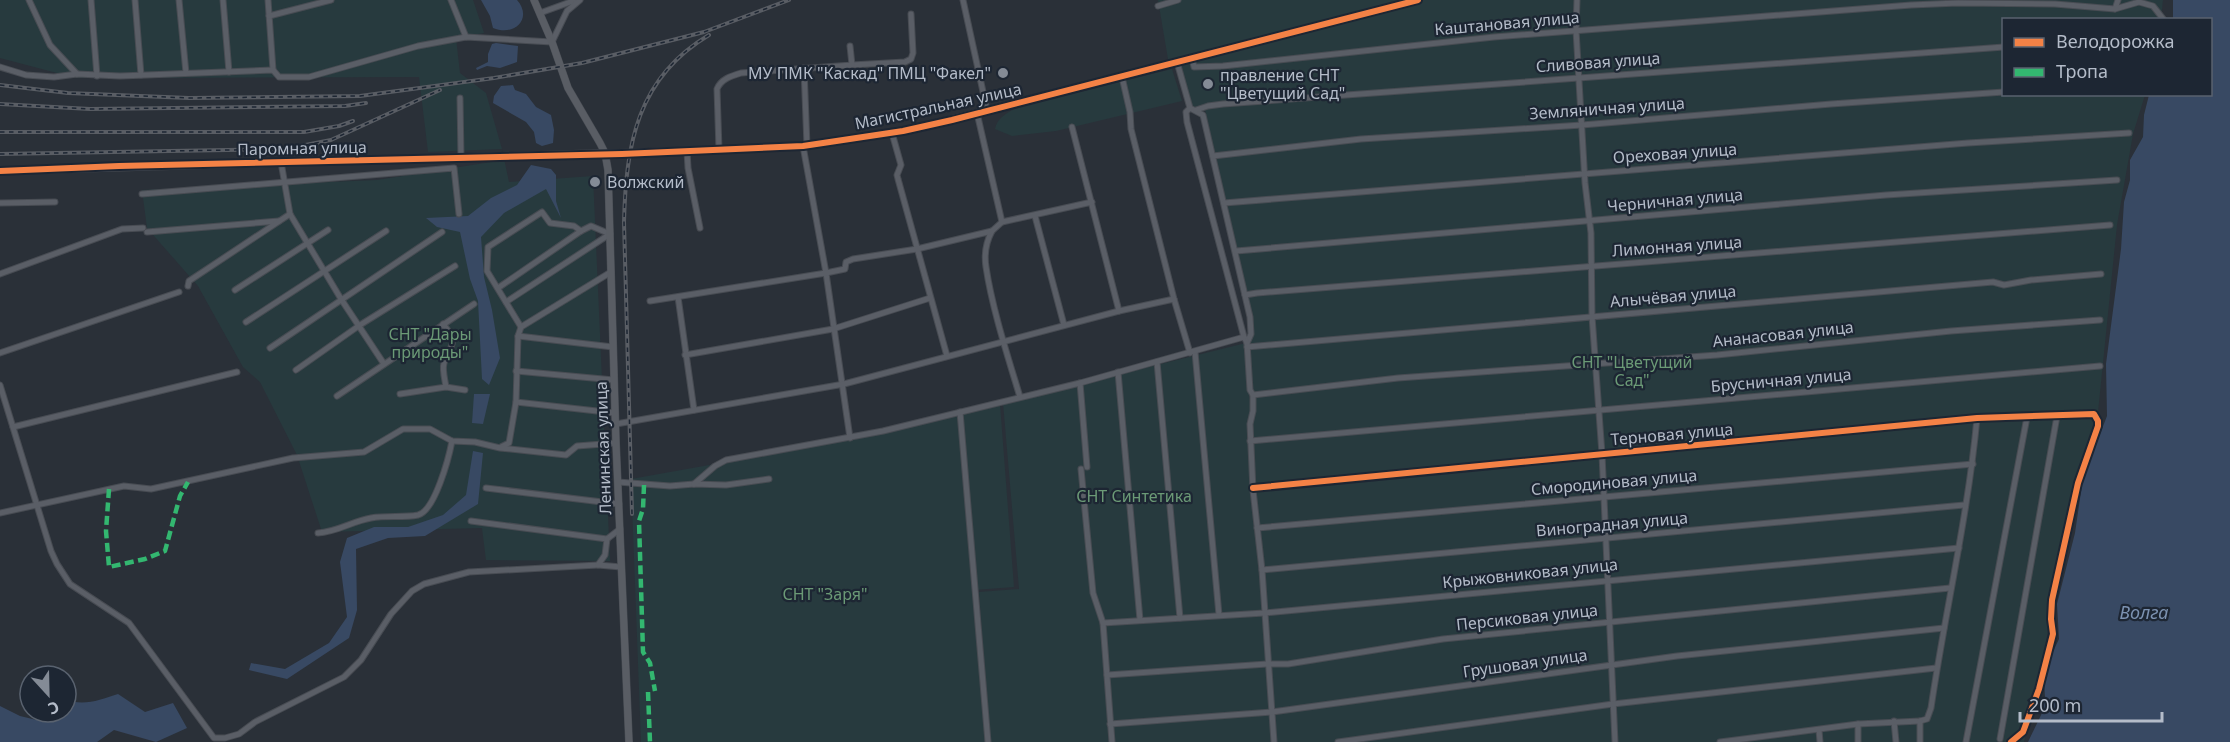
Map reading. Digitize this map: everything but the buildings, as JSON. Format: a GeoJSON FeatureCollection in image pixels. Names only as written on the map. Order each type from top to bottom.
{"type":"FeatureCollection","features":[{"type":"Feature","properties":{"kind":"street"},"geometry":{"type":"LineString","coordinates":[[29,0],[50,45],[77,74]]}},
{"type":"Feature","properties":{"kind":"street"},"geometry":{"type":"LineString","coordinates":[[91,0],[97,76]]}},
{"type":"Feature","properties":{"kind":"street"},"geometry":{"type":"LineString","coordinates":[[135,0],[141,75]]}},
{"type":"Feature","properties":{"kind":"street"},"geometry":{"type":"LineString","coordinates":[[179,0],[186,74]]}},
{"type":"Feature","properties":{"kind":"street"},"geometry":{"type":"LineString","coordinates":[[223,0],[230,72]]}},
{"type":"Feature","properties":{"kind":"street"},"geometry":{"type":"LineString","coordinates":[[268,0],[273,70],[279,77],[309,76],[417,46],[466,37],[552,42]]}},
{"type":"Feature","properties":{"kind":"street"},"geometry":{"type":"LineString","coordinates":[[269,16],[331,0]]}},
{"type":"Feature","properties":{"kind":"street"},"geometry":{"type":"LineString","coordinates":[[451,0],[466,37]]}},
{"type":"Feature","properties":{"kind":"street"},"geometry":{"type":"LineString","coordinates":[[534,0],[568,88],[605,153]]}},
{"type":"Feature","properties":{"kind":"street"},"geometry":{"type":"LineString","coordinates":[[552,42],[567,11],[578,0]]}},
{"type":"Feature","properties":{"kind":"street"},"geometry":{"type":"LineString","coordinates":[[540,13],[578,0]]}},
{"type":"Feature","properties":{"kind":"street"},"geometry":{"type":"LineString","coordinates":[[963,0],[987,110]]}},
{"type":"Feature","properties":{"kind":"street"},"geometry":{"type":"LineString","coordinates":[[1158,6],[1179,0]]}},
{"type":"Feature","properties":{"kind":"street","name":"Магистральная улица"},"geometry":{"type":"LineString","coordinates":[[605,153],[805,146],[892,133],[1165,66],[1418,0]]}},
{"type":"Feature","properties":{"kind":"street"},"geometry":{"type":"LineString","coordinates":[[1577,0],[1578,77],[1586,206],[1590,222],[1592,316],[1600,409],[1615,742]]}},
{"type":"Feature","properties":{"kind":"street"},"geometry":{"type":"LineString","coordinates":[[2115,9],[2118,0]]}},
{"type":"Feature","properties":{"kind":"street","name":"Каштановая улица"},"geometry":{"type":"LineString","coordinates":[[1192,58],[1194,67],[1224,66],[1494,37],[1911,5],[2056,2],[2115,9],[2134,1],[2153,6],[2162,18]]}},
{"type":"Feature","properties":{"kind":"street"},"geometry":{"type":"LineString","coordinates":[[718,150],[717,89],[719,83],[741,73],[905,62],[911,59],[913,53],[911,14]]}},
{"type":"Feature","properties":{"kind":"street"},"geometry":{"type":"LineString","coordinates":[[850,46],[852,65]]}},
{"type":"Feature","properties":{"kind":"street","name":"Сливовая улица"},"geometry":{"type":"LineString","coordinates":[[1193,109],[1223,104],[2002,47]]}},
{"type":"Feature","properties":{"kind":"street"},"geometry":{"type":"LineString","coordinates":[[1177,62],[1193,109],[1203,115],[1213,156],[1236,251],[1251,328],[1246,345]]}},
{"type":"Feature","properties":{"kind":"street"},"geometry":{"type":"LineString","coordinates":[[0,67],[26,75],[54,77],[77,74],[97,76],[273,70]]}},
{"type":"Feature","properties":{"kind":"street"},"geometry":{"type":"LineString","coordinates":[[804,68],[805,146],[844,384],[850,438]]}},
{"type":"Feature","properties":{"kind":"street"},"geometry":{"type":"LineString","coordinates":[[1122,76],[1130,112],[1131,129],[1174,299],[1192,352],[1219,615]]}},
{"type":"Feature","properties":{"kind":"street","name":"Земляничная улица"},"geometry":{"type":"LineString","coordinates":[[1213,156],[1371,138],[1582,125],[2002,92]]}},
{"type":"Feature","properties":{"kind":"street"},"geometry":{"type":"LineString","coordinates":[[460,98],[461,158]]}},
{"type":"Feature","properties":{"kind":"street"},"geometry":{"type":"LineString","coordinates":[[1193,109],[1186,112],[1187,122],[1246,345],[1253,396],[1250,441],[1274,742]]}},
{"type":"Feature","properties":{"kind":"street"},"geometry":{"type":"LineString","coordinates":[[977,113],[1002,222]]}},
{"type":"Feature","properties":{"kind":"street"},"geometry":{"type":"LineString","coordinates":[[1072,127],[1119,311]]}},
{"type":"Feature","properties":{"kind":"street"},"geometry":{"type":"LineString","coordinates":[[892,133],[901,165],[897,175],[946,357]]}},
{"type":"Feature","properties":{"kind":"street","name":"Ореховая улица"},"geometry":{"type":"LineString","coordinates":[[1224,203],[1980,142],[2129,133]]}},
{"type":"Feature","properties":{"kind":"street"},"geometry":{"type":"LineString","coordinates":[[687,151],[688,168],[700,228]]}},
{"type":"Feature","properties":{"kind":"street","name":"Паромная улица"},"geometry":{"type":"LineString","coordinates":[[0,171],[605,153]]}},
{"type":"Feature","properties":{"kind":"street","name":"Ленинская улица"},"geometry":{"type":"LineString","coordinates":[[605,153],[608,170],[616,443],[629,742]]}},
{"type":"Feature","properties":{"kind":"street"},"geometry":{"type":"LineString","coordinates":[[281,162],[290,214],[341,299],[384,364]]}},
{"type":"Feature","properties":{"kind":"street"},"geometry":{"type":"LineString","coordinates":[[142,194],[454,168],[459,214]]}},
{"type":"Feature","properties":{"kind":"street","name":"Черничная улица"},"geometry":{"type":"LineString","coordinates":[[1236,251],[1886,195],[2117,180]]}},
{"type":"Feature","properties":{"kind":"street"},"geometry":{"type":"LineString","coordinates":[[0,203],[55,202]]}},
{"type":"Feature","properties":{"kind":"street"},"geometry":{"type":"LineString","coordinates":[[1020,397],[1003,341],[986,266],[987,240],[992,231],[1002,222],[1092,202]]}},
{"type":"Feature","properties":{"kind":"street"},"geometry":{"type":"LineString","coordinates":[[521,327],[487,271],[488,247],[542,212],[550,223],[574,226],[581,231]]}},
{"type":"Feature","properties":{"kind":"street"},"geometry":{"type":"LineString","coordinates":[[188,286],[189,281],[290,214]]}},
{"type":"Feature","properties":{"kind":"street"},"geometry":{"type":"LineString","coordinates":[[1035,216],[1064,325]]}},
{"type":"Feature","properties":{"kind":"street"},"geometry":{"type":"LineString","coordinates":[[0,274],[122,229],[145,230],[279,221]]}},
{"type":"Feature","properties":{"kind":"street","name":"Лимонная улица"},"geometry":{"type":"LineString","coordinates":[[1245,295],[2110,225]]}},
{"type":"Feature","properties":{"kind":"street"},"geometry":{"type":"LineString","coordinates":[[498,288],[591,226],[610,234]]}},
{"type":"Feature","properties":{"kind":"street"},"geometry":{"type":"LineString","coordinates":[[235,290],[328,230]]}},
{"type":"Feature","properties":{"kind":"street"},"geometry":{"type":"LineString","coordinates":[[246,322],[386,231]]}},
{"type":"Feature","properties":{"kind":"street"},"geometry":{"type":"LineString","coordinates":[[650,301],[826,273],[845,268],[846,261],[853,259],[917,249],[992,231]]}},
{"type":"Feature","properties":{"kind":"street"},"geometry":{"type":"LineString","coordinates":[[270,348],[442,232]]}},
{"type":"Feature","properties":{"kind":"street"},"geometry":{"type":"LineString","coordinates":[[506,302],[610,234]]}},
{"type":"Feature","properties":{"kind":"street"},"geometry":{"type":"LineString","coordinates":[[296,370],[360,325],[455,266]]}},
{"type":"Feature","properties":{"kind":"street"},"geometry":{"type":"LineString","coordinates":[[500,448],[509,443],[516,402],[518,336],[521,327],[611,272]]}},
{"type":"Feature","properties":{"kind":"street","name":"Алычёвая улица"},"geometry":{"type":"LineString","coordinates":[[694,484],[726,460],[850,438],[1080,383],[1192,352],[1246,345],[1993,282],[2004,285],[2031,280],[2101,274]]}},
{"type":"Feature","properties":{"kind":"street"},"geometry":{"type":"LineString","coordinates":[[0,352],[179,292]]}},
{"type":"Feature","properties":{"kind":"street"},"geometry":{"type":"LineString","coordinates":[[678,297],[694,410]]}},
{"type":"Feature","properties":{"kind":"street"},"geometry":{"type":"LineString","coordinates":[[685,355],[834,329],[930,298]]}},
{"type":"Feature","properties":{"kind":"street"},"geometry":{"type":"LineString","coordinates":[[616,424],[844,384],[1064,325],[1174,299]]}},
{"type":"Feature","properties":{"kind":"street"},"geometry":{"type":"LineString","coordinates":[[337,396],[474,304]]}},
{"type":"Feature","properties":{"kind":"street","name":"Ананасовая улица"},"geometry":{"type":"LineString","coordinates":[[1253,396],[1398,378],[1717,355],[1951,331],[2100,320]]}},
{"type":"Feature","properties":{"kind":"street"},"geometry":{"type":"LineString","coordinates":[[443,324],[453,336],[454,344],[443,365],[446,387]]}},
{"type":"Feature","properties":{"kind":"street"},"geometry":{"type":"LineString","coordinates":[[518,336],[614,347]]}},
{"type":"Feature","properties":{"kind":"street"},"geometry":{"type":"LineString","coordinates":[[1157,362],[1180,618]]}},
{"type":"Feature","properties":{"kind":"street","name":"Брусничная улица"},"geometry":{"type":"LineString","coordinates":[[1250,441],[2100,366]]}},
{"type":"Feature","properties":{"kind":"street"},"geometry":{"type":"LineString","coordinates":[[516,371],[614,380]]}},
{"type":"Feature","properties":{"kind":"street"},"geometry":{"type":"LineString","coordinates":[[13,427],[237,372]]}},
{"type":"Feature","properties":{"kind":"street"},"geometry":{"type":"LineString","coordinates":[[1118,372],[1140,620]]}},
{"type":"Feature","properties":{"kind":"street"},"geometry":{"type":"LineString","coordinates":[[1080,383],[1093,593],[1103,623],[1112,742]]}},
{"type":"Feature","properties":{"kind":"street"},"geometry":{"type":"LineString","coordinates":[[0,385],[36,504],[57,564],[70,584],[129,623],[214,738],[239,734],[255,722],[344,677],[361,660],[391,614],[412,591],[424,584],[469,572],[598,565],[621,567]]}},
{"type":"Feature","properties":{"kind":"street"},"geometry":{"type":"LineString","coordinates":[[400,394],[446,387],[465,390]]}},
{"type":"Feature","properties":{"kind":"street"},"geometry":{"type":"LineString","coordinates":[[516,402],[615,413]]}},
{"type":"Feature","properties":{"kind":"street"},"geometry":{"type":"LineString","coordinates":[[960,412],[988,742]]}},
{"type":"Feature","properties":{"kind":"street","name":"Терновая улица"},"geometry":{"type":"LineString","coordinates":[[1253,488],[1977,418],[2094,414],[2097,417],[2098,426],[2078,483],[2052,600],[2053,634],[2039,689],[2024,728],[2020,736],[2011,742]]}},
{"type":"Feature","properties":{"kind":"street"},"geometry":{"type":"LineString","coordinates":[[2000,739],[2057,416]]}},
{"type":"Feature","properties":{"kind":"street"},"geometry":{"type":"LineString","coordinates":[[1966,742],[2027,417]]}},
{"type":"Feature","properties":{"kind":"street"},"geometry":{"type":"LineString","coordinates":[[1720,742],[1742,741],[1858,724],[1927,719],[1973,464],[1977,418]]}},
{"type":"Feature","properties":{"kind":"street"},"geometry":{"type":"LineString","coordinates":[[0,513],[124,486],[151,489],[293,458],[364,452],[403,429],[430,429],[452,441],[475,442],[500,448],[566,455],[577,446],[616,443]]}},
{"type":"Feature","properties":{"kind":"street"},"geometry":{"type":"LineString","coordinates":[[318,533],[331,532],[370,518],[421,515],[429,507],[443,478],[452,441]]}},
{"type":"Feature","properties":{"kind":"street","name":"Смородиновая улица"},"geometry":{"type":"LineString","coordinates":[[1257,528],[1973,464]]}},
{"type":"Feature","properties":{"kind":"street"},"geometry":{"type":"LineString","coordinates":[[618,482],[670,486],[726,485],[769,479]]}},
{"type":"Feature","properties":{"kind":"street"},"geometry":{"type":"LineString","coordinates":[[486,489],[619,504]]}},
{"type":"Feature","properties":{"kind":"street","name":"Виноградная улица"},"geometry":{"type":"LineString","coordinates":[[1262,570],[1965,505]]}},
{"type":"Feature","properties":{"kind":"street"},"geometry":{"type":"LineString","coordinates":[[471,521],[607,539],[620,529]]}},
{"type":"Feature","properties":{"kind":"street"},"geometry":{"type":"LineString","coordinates":[[598,565],[605,555],[607,539]]}},
{"type":"Feature","properties":{"kind":"street","name":"Крыжовниковая улица"},"geometry":{"type":"LineString","coordinates":[[1103,623],[1264,613],[1959,548]]}},
{"type":"Feature","properties":{"kind":"street","name":"Персиковая улица"},"geometry":{"type":"LineString","coordinates":[[1107,675],[1288,664],[1443,639],[1950,588]]}},
{"type":"Feature","properties":{"kind":"street","name":"Грушовая улица"},"geometry":{"type":"LineString","coordinates":[[1110,724],[1272,712],[1611,664],[1944,628]]}},
{"type":"Feature","properties":{"kind":"street"},"geometry":{"type":"LineString","coordinates":[[1338,742],[1613,704],[1936,668]]}},
{"type":"Feature","properties":{"kind":"street"},"geometry":{"type":"LineString","coordinates":[[1894,721],[1896,742]]}},
{"type":"Feature","properties":{"kind":"street"},"geometry":{"type":"LineString","coordinates":[[1920,721],[1920,742]]}},
{"type":"Feature","properties":{"kind":"street"},"geometry":{"type":"LineString","coordinates":[[1858,724],[1858,742]]}},
{"type":"Feature","properties":{"kind":"street"},"geometry":{"type":"LineString","coordinates":[[1819,730],[1820,742]]}},
{"type":"Feature","properties":{"kind":"street"},"geometry":{"type":"LineString","coordinates":[[1780,735],[1781,742]]}},
{"type":"Feature","properties":{"kind":"green space"},"geometry":{"type":"Polygon","coordinates":[[[0,0],[473,0],[484,33],[456,38],[460,73],[486,93],[502,149],[428,152],[419,77],[76,78],[0,58],[0,0]]]}},
{"type":"Feature","properties":{"kind":"green space","name":"СНТ \"Цветущий Сад\""},"geometry":{"type":"Polygon","coordinates":[[[1158,0],[2163,0],[2161,18],[2002,18],[2002,96],[2145,96],[2133,134],[2117,225],[2097,422],[2074,481],[2051,618],[2024,742],[990,742],[979,592],[1019,589],[1003,403],[1246,343],[1251,421],[1252,386],[1246,297],[1205,109],[1192,110],[1180,63],[1169,65],[1158,0]]]}},
{"type":"Feature","properties":{"kind":"green space"},"geometry":{"type":"Polygon","coordinates":[[[1172,69],[1182,101],[1056,131],[1012,136],[995,129],[1000,119],[1016,108],[1172,69]]]}},
{"type":"Feature","properties":{"kind":"green space","name":"СНТ \"Дары природы\""},"geometry":{"type":"Polygon","coordinates":[[[502,149],[509,182],[593,176],[610,561],[486,560],[482,528],[322,532],[297,455],[260,382],[243,367],[198,286],[147,228],[142,190],[377,180],[504,160],[502,149]]]}},
{"type":"Feature","properties":{"kind":"green space","name":"СНТ \"Заря\""},"geometry":{"type":"Polygon","coordinates":[[[1000,404],[1014,587],[974,590],[987,742],[641,742],[631,479],[856,439],[1000,404]]]}},
{"type":"Feature","properties":{"kind":"water"},"geometry":{"type":"Polygon","coordinates":[[[481,0],[517,0],[523,13],[522,19],[514,28],[508,30],[493,28],[490,16],[481,0]]]}},
{"type":"Feature","properties":{"kind":"water","name":"Волга"},"geometry":{"type":"Polygon","coordinates":[[[2173,0],[2230,0],[2230,742],[2028,742],[2043,711],[2044,677],[2059,639],[2057,604],[2075,533],[2083,478],[2107,416],[2106,364],[2121,249],[2124,202],[2130,180],[2130,160],[2143,137],[2144,115],[2149,96],[2212,96],[2212,18],[2173,18],[2173,0]]]}},
{"type":"Feature","properties":{"kind":"water"},"geometry":{"type":"Polygon","coordinates":[[[492,44],[518,46],[517,62],[500,68],[487,66],[477,70],[476,68],[488,62],[492,44]]]}},
{"type":"Feature","properties":{"kind":"water"},"geometry":{"type":"Polygon","coordinates":[[[513,85],[515,90],[526,94],[536,107],[551,115],[554,130],[553,143],[542,146],[536,143],[534,132],[526,122],[493,103],[494,96],[501,86],[513,85]]]}},
{"type":"Feature","properties":{"kind":"water"},"geometry":{"type":"Polygon","coordinates":[[[531,165],[551,169],[556,175],[556,201],[561,218],[546,189],[504,213],[481,237],[484,277],[500,358],[489,385],[482,379],[478,301],[470,279],[460,232],[437,227],[426,218],[468,216],[491,198],[517,185],[531,165]]]}},
{"type":"Feature","properties":{"kind":"water"},"geometry":{"type":"Polygon","coordinates":[[[474,394],[490,394],[483,424],[472,423],[474,394]]]}},
{"type":"Feature","properties":{"kind":"water"},"geometry":{"type":"Polygon","coordinates":[[[473,451],[483,453],[478,504],[425,536],[388,538],[356,549],[357,610],[349,638],[287,679],[249,670],[251,663],[285,669],[329,643],[347,617],[340,562],[347,538],[374,527],[408,527],[443,515],[466,495],[473,451]]]}},
{"type":"Feature","properties":{"kind":"water"},"geometry":{"type":"Polygon","coordinates":[[[118,694],[145,712],[173,703],[187,728],[156,742],[114,730],[97,742],[0,742],[0,706],[18,715],[18,724],[78,724],[78,702],[99,700],[118,694]]]}},
{"type":"Feature","properties":{"kind":"railway"},"geometry":{"type":"LineString","coordinates":[[0,85],[68,93],[189,98],[360,96],[494,78],[582,63],[704,32],[789,0]]}},
{"type":"Feature","properties":{"kind":"railway"},"geometry":{"type":"LineString","coordinates":[[632,514],[624,222],[628,166],[640,115],[651,92],[666,71],[685,52],[709,35]]}},
{"type":"Feature","properties":{"kind":"railway"},"geometry":{"type":"LineString","coordinates":[[0,154],[285,149],[331,140],[440,90]]}},
{"type":"Feature","properties":{"kind":"railway"},"geometry":{"type":"LineString","coordinates":[[0,104],[90,109],[345,106],[366,103]]}},
{"type":"Feature","properties":{"kind":"railway"},"geometry":{"type":"LineString","coordinates":[[0,132],[304,132],[339,126],[353,121]]}},
{"type":"Feature","properties":{"kind":"marked path"},"geometry":{"type":"LineString","coordinates":[[109,489],[106,531],[109,567],[145,559],[165,551],[180,496],[188,482]]}},
{"type":"Feature","properties":{"kind":"marked path"},"geometry":{"type":"LineString","coordinates":[[644,485],[643,509],[639,521],[643,652],[650,663],[655,691]]}},
{"type":"Feature","properties":{"kind":"marked path"},"geometry":{"type":"LineString","coordinates":[[648,692],[650,742]]}},
{"type":"Feature","properties":{"kind":"cycle path"},"geometry":{"type":"LineString","coordinates":[[0,171],[622,154],[803,146],[903,131],[952,120],[1418,0]]}},
{"type":"Feature","properties":{"kind":"cycle path"},"geometry":{"type":"LineString","coordinates":[[1253,488],[1977,418],[2094,414],[2098,426],[2078,483],[2052,600],[2053,634],[2039,689],[2023,732],[2011,742]]}},
{"type":"Feature","properties":{"kind":"place","name":"МУ ПМК \"Каскад\" ПМЦ \"Факел\""},"geometry":{"type":"Point","coordinates":[1003,73]}},
{"type":"Feature","properties":{"kind":"place","name":"правление СНТ \"Цветущий Сад\""},"geometry":{"type":"Point","coordinates":[1208,84]}},
{"type":"Feature","properties":{"kind":"place","name":"Волжский"},"geometry":{"type":"Point","coordinates":[595,182]}},
{"type":"Feature","properties":{"kind":"park label","name":"СНТ Синтетика"},"geometry":{"type":"Point","coordinates":[1134,496]}}]}
